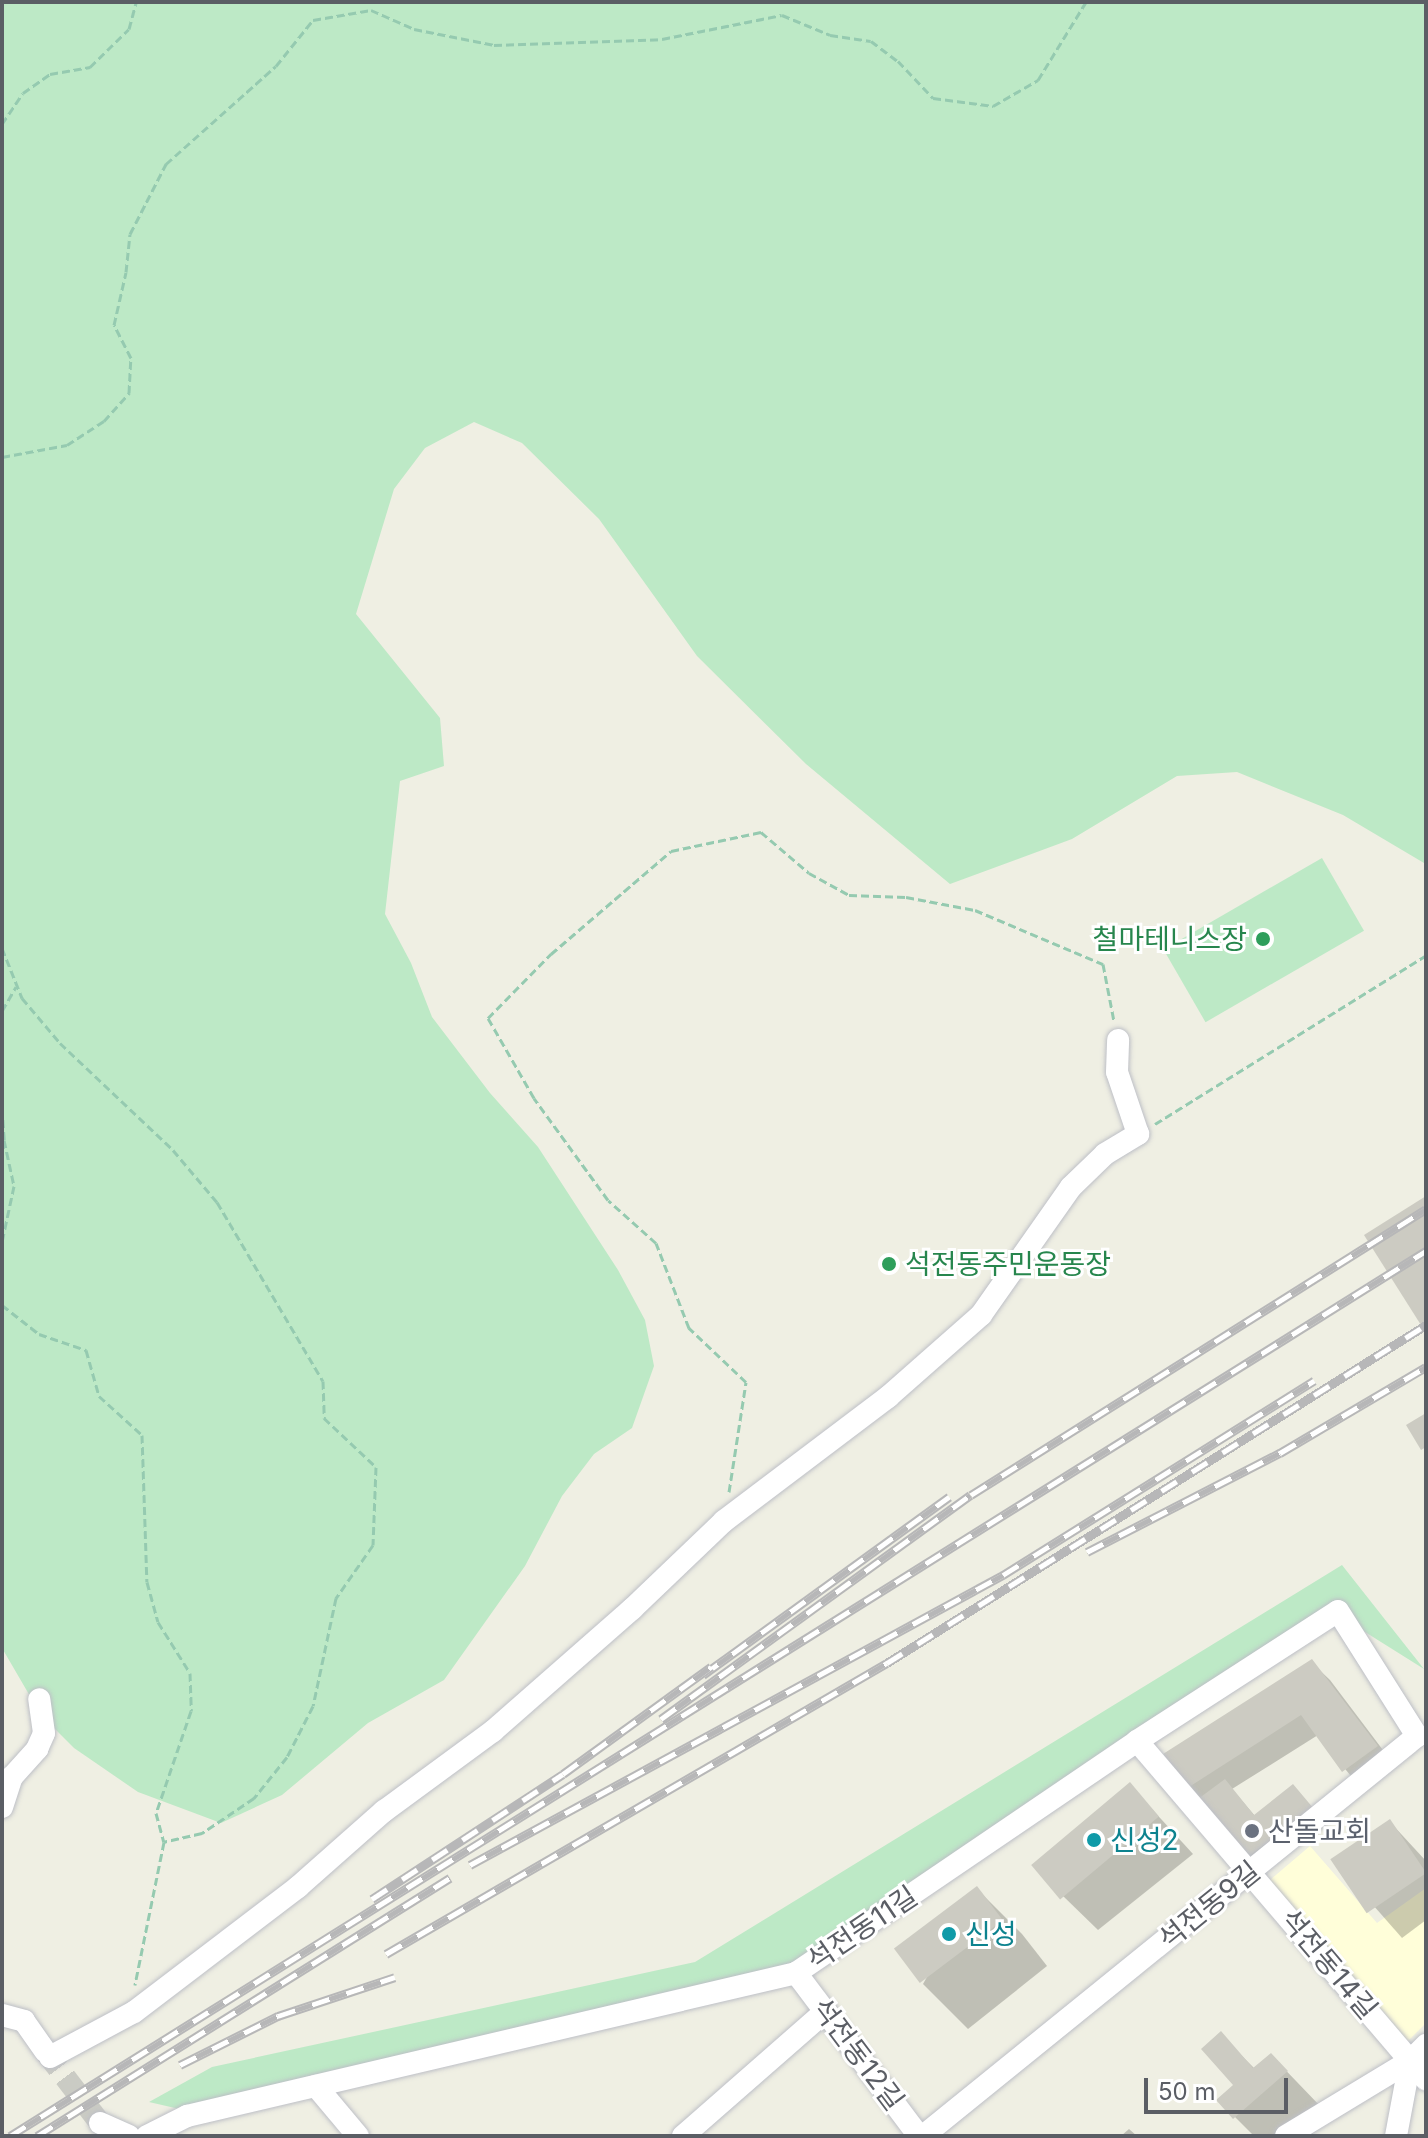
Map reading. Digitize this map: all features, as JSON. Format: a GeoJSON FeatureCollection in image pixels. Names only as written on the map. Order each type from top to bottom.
{"type":"FeatureCollection","features":[{"type":"Feature","properties":{"kind":"street"},"geometry":{"type":"LineString","coordinates":[[2,2015],[24,2021],[47,2054],[134,2012],[298,1887],[384,1811],[493,1731],[632,1609],[724,1521],[888,1397],[981,1315],[1071,1187],[1105,1154],[1138,1134],[1117,1072],[1118,1040]]}},
{"type":"Feature","properties":{"kind":"street","name":"석전동11길"},"geometry":{"type":"LineString","coordinates":[[147,2136],[187,2116],[796,1973],[1137,1741],[1338,1611]]}},
{"type":"Feature","properties":{"kind":"street","name":"석전동9길"},"geometry":{"type":"LineString","coordinates":[[921,2136],[1417,1736],[1338,1611]]}},
{"type":"Feature","properties":{"kind":"street"},"geometry":{"type":"LineString","coordinates":[[2,1807],[12,1777],[37,1749],[44,1733],[39,1699]]}},
{"type":"Feature","properties":{"kind":"street","name":"석전동14길"},"geometry":{"type":"LineString","coordinates":[[1137,1741],[1426,2079]]}},
{"type":"Feature","properties":{"kind":"street","name":"석전동12길"},"geometry":{"type":"LineString","coordinates":[[796,1973],[921,2136]]}},
{"type":"Feature","properties":{"kind":"street"},"geometry":{"type":"LineString","coordinates":[[683,2136],[826,2011]]}},
{"type":"Feature","properties":{"kind":"street"},"geometry":{"type":"LineString","coordinates":[[1286,2136],[1410,2061],[1426,2045]]}},
{"type":"Feature","properties":{"kind":"street"},"geometry":{"type":"LineString","coordinates":[[1396,2136],[1410,2061]]}},
{"type":"Feature","properties":{"kind":"street"},"geometry":{"type":"LineString","coordinates":[[316,2086],[358,2136]]}},
{"type":"Feature","properties":{"kind":"street"},"geometry":{"type":"LineString","coordinates":[[100,2123],[129,2136]]}},
{"type":"Feature","properties":{"kind":"path"},"geometry":{"type":"LineString","coordinates":[[2,124],[23,93],[50,74],[90,67],[129,29],[136,2]]}},
{"type":"Feature","properties":{"kind":"path"},"geometry":{"type":"LineString","coordinates":[[2,457],[67,445],[104,421],[129,393],[131,358],[114,325],[130,234],[166,164],[266,75],[313,20],[371,10],[414,29],[494,45],[662,39],[782,15],[830,35],[871,41],[898,61],[933,98],[993,106],[1038,80],[1086,2]]}},
{"type":"Feature","properties":{"kind":"path"},"geometry":{"type":"LineString","coordinates":[[724,1521],[746,1382],[689,1328],[656,1243],[608,1200],[534,1098],[488,1018],[551,954],[671,851],[761,832],[809,873],[849,895],[906,897],[975,910],[1103,964],[1118,1040]]}},
{"type":"Feature","properties":{"kind":"path"},"geometry":{"type":"LineString","coordinates":[[2,948],[22,998],[60,1043],[173,1150],[217,1202],[323,1381],[324,1418],[376,1467],[373,1545],[336,1598],[313,1706],[287,1757],[254,1798],[202,1833],[164,1842]]}},
{"type":"Feature","properties":{"kind":"path"},"geometry":{"type":"LineString","coordinates":[[1138,1134],[1426,955]]}},
{"type":"Feature","properties":{"kind":"path"},"geometry":{"type":"LineString","coordinates":[[2,1011],[16,985]]}},
{"type":"Feature","properties":{"kind":"path"},"geometry":{"type":"LineString","coordinates":[[2,1108],[4,1140],[14,1186],[2,1242]]}},
{"type":"Feature","properties":{"kind":"path"},"geometry":{"type":"LineString","coordinates":[[2,1305],[39,1334],[86,1350],[99,1396],[142,1435],[147,1582],[158,1622],[190,1673],[191,1711],[156,1813],[164,1842],[135,1985]]}},
{"type":"Feature","properties":{"kind":"shaded area"},"geometry":{"type":"Polygon","coordinates":[[[2,2],[1426,2],[1424,863],[1343,815],[1237,772],[1177,776],[1072,839],[950,884],[806,764],[697,656],[599,519],[522,443],[474,422],[425,448],[394,489],[356,614],[440,718],[444,766],[400,781],[385,914],[411,963],[432,1017],[490,1093],[538,1147],[618,1270],[645,1320],[654,1366],[632,1428],[594,1454],[562,1496],[525,1566],[444,1680],[368,1723],[282,1795],[221,1823],[138,1792],[74,1748],[41,1715],[2,1648],[2,2]]]}},
{"type":"Feature","properties":{"kind":"shaded area","name":"철마테니스장"},"geometry":{"type":"Polygon","coordinates":[[[1322,858],[1364,931],[1206,1022],[1164,950],[1322,858]]]}},
{"type":"Feature","properties":{"kind":"shaded area"},"geometry":{"type":"Polygon","coordinates":[[[1342,1565],[1424,1669],[1330,1610],[769,1978],[188,2111],[149,2102],[212,2067],[695,1962],[1342,1565]]]}},
{"type":"Feature","properties":{"kind":"shaded area"},"geometry":{"type":"Polygon","coordinates":[[[1310,1846],[1377,1923],[1426,1888],[1426,2023],[1408,2041],[1270,1880],[1310,1846]]]}},
{"type":"Feature","properties":{"kind":"building"},"geometry":{"type":"Polygon","coordinates":[[[1426,1196],[1426,1333],[1364,1235],[1426,1196]]]}},
{"type":"Feature","properties":{"kind":"building"},"geometry":{"type":"Polygon","coordinates":[[[1426,1413],[1426,1447],[1421,1450],[1406,1425],[1426,1413]]]}},
{"type":"Feature","properties":{"kind":"building"},"geometry":{"type":"Polygon","coordinates":[[[1312,1659],[1378,1746],[1342,1772],[1301,1715],[1189,1787],[1163,1754],[1312,1659]]]}},
{"type":"Feature","properties":{"kind":"building"},"geometry":{"type":"Polygon","coordinates":[[[1225,1779],[1254,1815],[1293,1784],[1314,1809],[1246,1858],[1198,1799],[1225,1779]]]}},
{"type":"Feature","properties":{"kind":"building","name":"신성2"},"geometry":{"type":"Polygon","coordinates":[[[1130,1782],[1159,1816],[1060,1899],[1031,1865],[1130,1782]]]}},
{"type":"Feature","properties":{"kind":"building"},"geometry":{"type":"Polygon","coordinates":[[[1390,1819],[1426,1873],[1367,1913],[1330,1859],[1390,1819]]]}},
{"type":"Feature","properties":{"kind":"building","name":"신성"},"geometry":{"type":"Polygon","coordinates":[[[977,1886],[1003,1920],[920,1983],[894,1949],[977,1886]]]}},
{"type":"Feature","properties":{"kind":"building"},"geometry":{"type":"Polygon","coordinates":[[[1221,2031],[1253,2068],[1271,2053],[1288,2071],[1233,2119],[1216,2100],[1233,2085],[1201,2049],[1221,2031]]]}},
{"type":"Feature","properties":{"kind":"tunnel"},"geometry":{"type":"LineString","coordinates":[[45,2051],[100,2123]]}},
{"type":"Feature","properties":{"kind":"railway"},"geometry":{"type":"LineString","coordinates":[[661,1719],[971,1495],[1426,1209]]}},
{"type":"Feature","properties":{"kind":"railway"},"geometry":{"type":"LineString","coordinates":[[10,2136],[1426,1251]]}},
{"type":"Feature","properties":{"kind":"railway"},"geometry":{"type":"LineString","coordinates":[[386,1954],[887,1663],[1426,1325]]}},
{"type":"Feature","properties":{"kind":"railway"},"geometry":{"type":"LineString","coordinates":[[1087,1552],[1280,1453],[1426,1367]]}},
{"type":"Feature","properties":{"kind":"railway"},"geometry":{"type":"LineString","coordinates":[[470,1865],[1003,1575],[1314,1381]]}},
{"type":"Feature","properties":{"kind":"railway"},"geometry":{"type":"LineString","coordinates":[[703,1675],[949,1497]]}},
{"type":"Feature","properties":{"kind":"railway"},"geometry":{"type":"LineString","coordinates":[[372,1899],[563,1774],[711,1667]]}},
{"type":"Feature","properties":{"kind":"railway"},"geometry":{"type":"LineString","coordinates":[[37,2136],[450,1878]]}},
{"type":"Feature","properties":{"kind":"railway"},"geometry":{"type":"LineString","coordinates":[[180,2065],[278,2016],[395,1977]]}},
{"type":"Feature","properties":{"kind":"place","name":"철마테니스장"},"geometry":{"type":"Point","coordinates":[1263,939]}},
{"type":"Feature","properties":{"kind":"place","name":"석전동주민운동장"},"geometry":{"type":"Point","coordinates":[889,1264]}},
{"type":"Feature","properties":{"kind":"place","name":"산돌교회"},"geometry":{"type":"Point","coordinates":[1252,1831]}},
{"type":"Feature","properties":{"kind":"place","name":"신성2"},"geometry":{"type":"Point","coordinates":[1094,1840]}},
{"type":"Feature","properties":{"kind":"place","name":"신성"},"geometry":{"type":"Point","coordinates":[949,1934]}}]}
